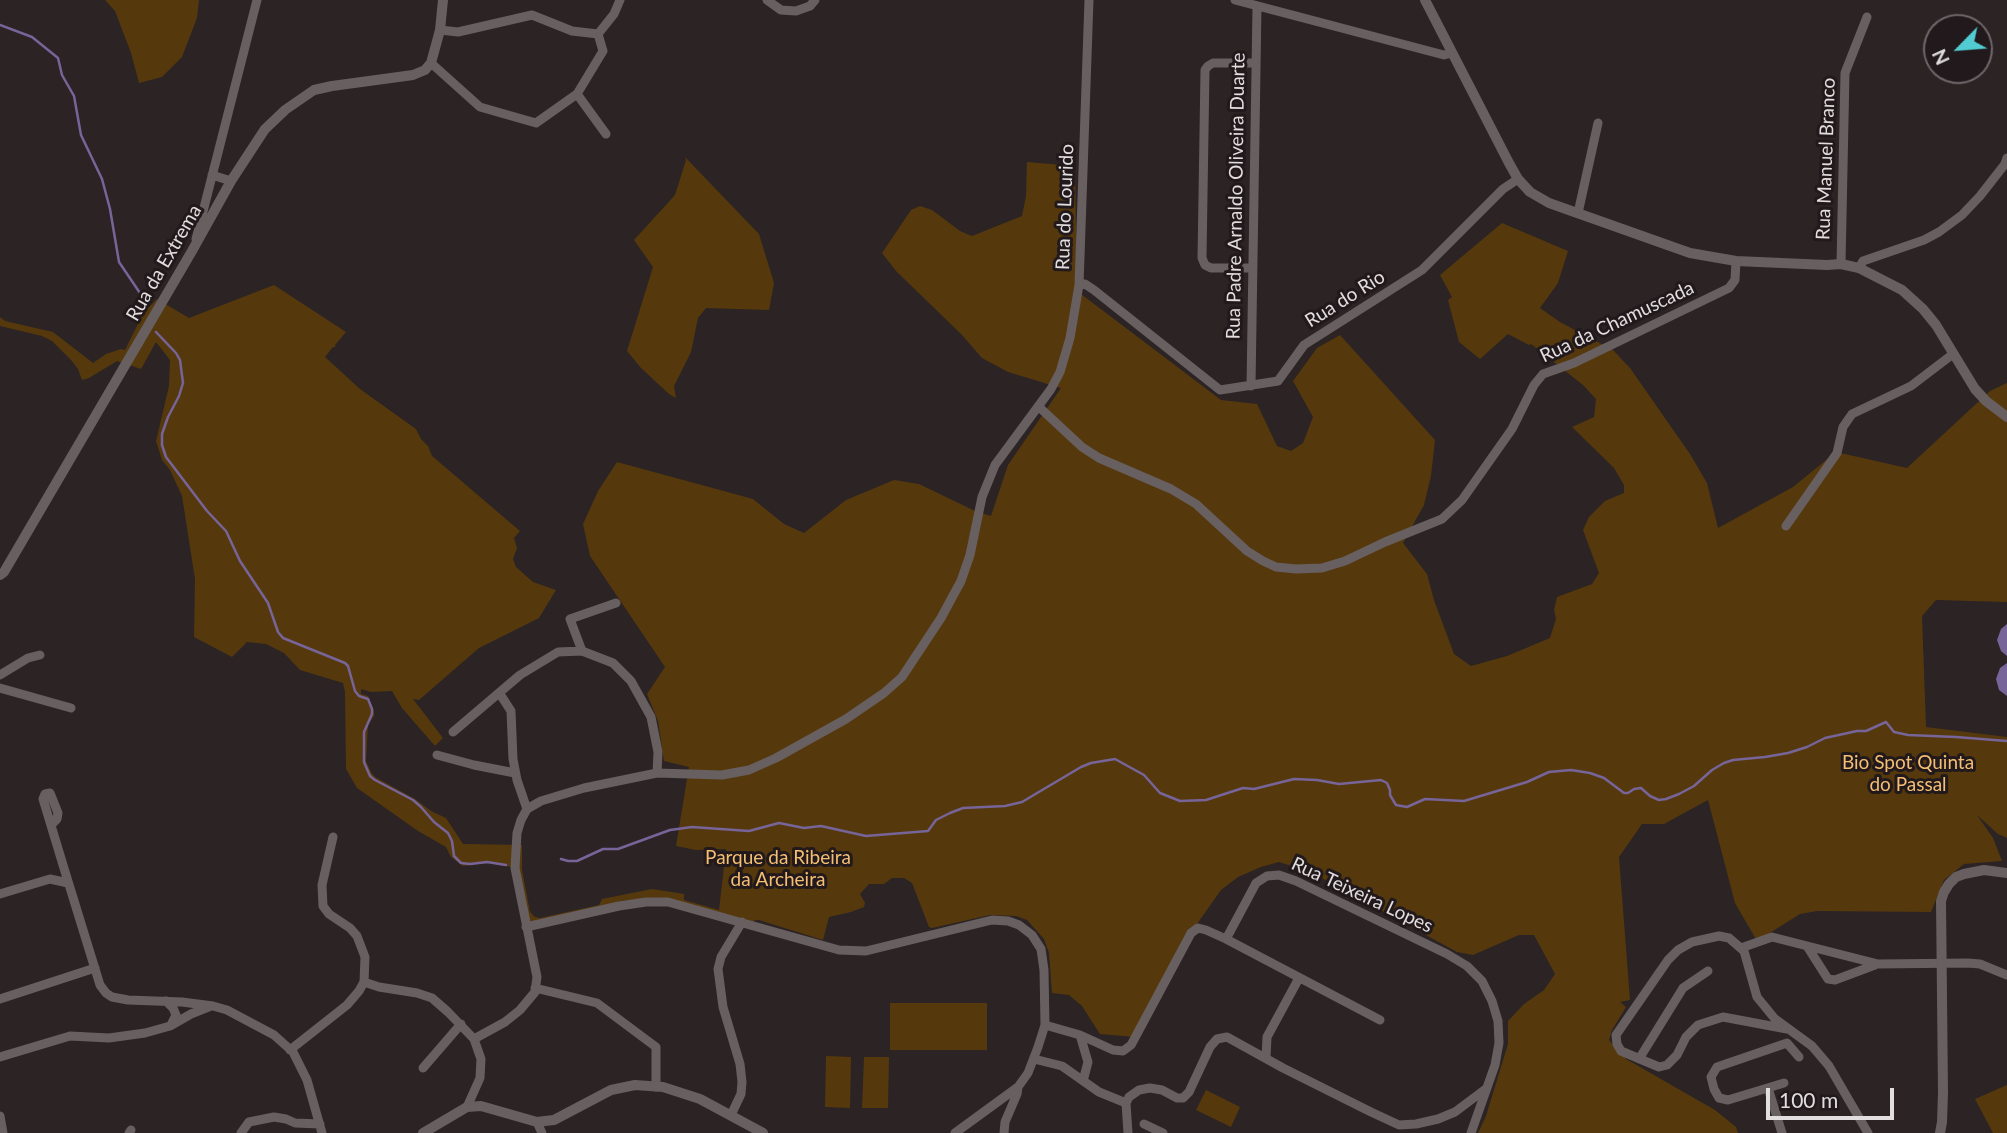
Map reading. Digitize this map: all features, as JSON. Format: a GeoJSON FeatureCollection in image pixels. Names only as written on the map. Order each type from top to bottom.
{"type":"FeatureCollection","features":[{"type":"Feature","properties":{"kind":"street"},"geometry":{"type":"LineString","coordinates":[[192,251],[257,0]]}},
{"type":"Feature","properties":{"kind":"street"},"geometry":{"type":"LineString","coordinates":[[443,0],[440,30],[431,62],[480,107],[536,123],[577,94],[603,51],[598,34]]}},
{"type":"Feature","properties":{"kind":"street"},"geometry":{"type":"LineString","coordinates":[[598,34],[614,14],[620,0]]}},
{"type":"Feature","properties":{"kind":"street"},"geometry":{"type":"LineString","coordinates":[[767,0],[781,10],[796,12],[810,6],[815,0]]}},
{"type":"Feature","properties":{"kind":"street","name":"Rua do Lourido"},"geometry":{"type":"LineString","coordinates":[[527,809],[541,801],[584,788],[657,773],[722,775],[749,770],[846,719],[884,694],[901,677],[935,628],[961,581],[970,555],[982,497],[995,465],[1039,407],[1066,355],[1079,285],[1089,0]]}},
{"type":"Feature","properties":{"kind":"street"},"geometry":{"type":"LineString","coordinates":[[1235,0],[1444,55],[1452,53]]}},
{"type":"Feature","properties":{"kind":"street"},"geometry":{"type":"LineString","coordinates":[[1425,0],[1518,179],[1530,192],[1549,203],[1690,253],[1736,261],[1841,264],[1860,268],[1902,290],[1923,309],[1936,325],[1975,389],[2007,417]]}},
{"type":"Feature","properties":{"kind":"street","name":"Rua Padre Arnaldo Oliveira Duarte"},"geometry":{"type":"LineString","coordinates":[[1251,386],[1257,6]]}},
{"type":"Feature","properties":{"kind":"street"},"geometry":{"type":"LineString","coordinates":[[440,30],[458,32],[532,15],[572,31],[598,34]]}},
{"type":"Feature","properties":{"kind":"street","name":"Rua Manuel Branco"},"geometry":{"type":"LineString","coordinates":[[1841,264],[1845,73],[1867,17]]}},
{"type":"Feature","properties":{"kind":"street","name":"Rua da Extrema"},"geometry":{"type":"LineString","coordinates":[[0,575],[192,251],[230,181],[265,129],[314,90],[413,75],[425,70],[431,62]]}},
{"type":"Feature","properties":{"kind":"street"},"geometry":{"type":"LineString","coordinates":[[1253,268],[1211,268],[1205,265],[1202,258],[1205,70],[1213,63],[1256,63]]}},
{"type":"Feature","properties":{"kind":"street"},"geometry":{"type":"LineString","coordinates":[[577,94],[606,134]]}},
{"type":"Feature","properties":{"kind":"street"},"geometry":{"type":"LineString","coordinates":[[1578,214],[1598,122]]}},
{"type":"Feature","properties":{"kind":"street"},"geometry":{"type":"LineString","coordinates":[[1860,268],[1863,261],[1924,240],[1962,215],[1980,196],[2007,158]]}},
{"type":"Feature","properties":{"kind":"street"},"geometry":{"type":"LineString","coordinates":[[212,174],[230,181]]}},
{"type":"Feature","properties":{"kind":"street","name":"Rua do Rio"},"geometry":{"type":"LineString","coordinates":[[1079,285],[1086,284],[1220,390],[1278,381],[1304,345],[1422,270],[1503,189],[1518,179]]}},
{"type":"Feature","properties":{"kind":"street","name":"Rua da Chamuscada"},"geometry":{"type":"LineString","coordinates":[[1039,407],[1082,447],[1099,458],[1171,489],[1196,504],[1248,551],[1263,561],[1276,567],[1322,568],[1345,561],[1442,519],[1469,490],[1511,429],[1534,385],[1543,374],[1574,363],[1728,288],[1735,280],[1736,261]]}},
{"type":"Feature","properties":{"kind":"street"},"geometry":{"type":"LineString","coordinates":[[1786,526],[1837,453],[1843,427],[1853,414],[1911,386],[1953,354]]}},
{"type":"Feature","properties":{"kind":"street"},"geometry":{"type":"LineString","coordinates":[[582,651],[570,620],[616,603]]}},
{"type":"Feature","properties":{"kind":"street"},"geometry":{"type":"LineString","coordinates":[[453,732],[520,675],[558,652],[582,651],[612,663],[631,681],[650,717],[658,752],[657,773]]}},
{"type":"Feature","properties":{"kind":"street"},"geometry":{"type":"LineString","coordinates":[[0,675],[28,658],[40,655]]}},
{"type":"Feature","properties":{"kind":"street"},"geometry":{"type":"LineString","coordinates":[[0,688],[71,708]]}},
{"type":"Feature","properties":{"kind":"street"},"geometry":{"type":"LineString","coordinates":[[474,1039],[505,1022],[520,1010],[535,992],[537,976],[515,868],[517,834],[527,809],[513,759],[511,711],[500,694]]}},
{"type":"Feature","properties":{"kind":"street"},"geometry":{"type":"LineString","coordinates":[[437,755],[516,773]]}},
{"type":"Feature","properties":{"kind":"street"},"geometry":{"type":"LineString","coordinates":[[51,825],[100,985],[112,997],[213,1006],[227,1010],[263,1028],[290,1049],[307,1080],[321,1129],[274,1117],[249,1122],[241,1133]]}},
{"type":"Feature","properties":{"kind":"street"},"geometry":{"type":"LineString","coordinates":[[290,1049],[347,1005],[364,982],[365,957],[357,936],[323,906],[322,885],[333,837]]}},
{"type":"Feature","properties":{"kind":"street"},"geometry":{"type":"LineString","coordinates":[[50,879],[63,864]]}},
{"type":"Feature","properties":{"kind":"street"},"geometry":{"type":"LineString","coordinates":[[1940,1133],[1943,1093],[1941,901],[1944,892],[1956,877],[1964,873],[1983,870],[2007,873]]}},
{"type":"Feature","properties":{"kind":"street","name":"Rua Teixeira Lopes"},"geometry":{"type":"LineString","coordinates":[[1226,939],[1256,883],[1267,876],[1279,875],[1467,966],[1482,981],[1499,1021],[1495,1065],[1471,1133]]}},
{"type":"Feature","properties":{"kind":"street"},"geometry":{"type":"LineString","coordinates":[[0,894],[50,879],[68,883]]}},
{"type":"Feature","properties":{"kind":"street"},"geometry":{"type":"LineString","coordinates":[[526,927],[646,902],[668,902],[839,950],[866,951],[992,920],[1019,925],[1032,934],[1041,949],[1045,1026],[1028,1073],[1018,1087],[955,1133]]}},
{"type":"Feature","properties":{"kind":"street"},"geometry":{"type":"LineString","coordinates":[[731,1115],[741,1094],[743,1082],[723,1007],[718,969],[721,957],[743,922]]}},
{"type":"Feature","properties":{"kind":"street"},"geometry":{"type":"LineString","coordinates":[[1045,1026],[1080,1035],[1113,1050],[1123,1051],[1131,1045],[1191,933],[1198,929],[1206,929],[1380,1020]]}},
{"type":"Feature","properties":{"kind":"street"},"geometry":{"type":"LineString","coordinates":[[1787,1028],[1723,1017],[1698,1025],[1686,1037],[1677,1055],[1667,1065],[1659,1067],[1621,1051],[1616,1035],[1668,960],[1678,950],[1692,942],[1719,936],[1729,938],[1744,951],[1757,997],[1775,1019],[1812,1046],[1829,1066],[1868,1133]]}},
{"type":"Feature","properties":{"kind":"street"},"geometry":{"type":"LineString","coordinates":[[1741,948],[1772,937],[1878,964],[1980,964],[2007,975]]}},
{"type":"Feature","properties":{"kind":"street"},"geometry":{"type":"LineString","coordinates":[[1807,946],[1828,979],[1835,980],[1878,964]]}},
{"type":"Feature","properties":{"kind":"street"},"geometry":{"type":"LineString","coordinates":[[0,999],[95,968]]}},
{"type":"Feature","properties":{"kind":"street"},"geometry":{"type":"LineString","coordinates":[[1639,1059],[1683,988],[1708,971]]}},
{"type":"Feature","properties":{"kind":"street"},"geometry":{"type":"LineString","coordinates":[[1266,1059],[1267,1037],[1298,978]]}},
{"type":"Feature","properties":{"kind":"street"},"geometry":{"type":"LineString","coordinates":[[364,982],[432,998],[474,1039],[481,1059],[480,1078],[467,1107]]}},
{"type":"Feature","properties":{"kind":"street"},"geometry":{"type":"LineString","coordinates":[[536,988],[597,1003],[656,1047],[656,1087]]}},
{"type":"Feature","properties":{"kind":"street"},"geometry":{"type":"LineString","coordinates":[[166,1001],[176,1015],[170,1026]]}},
{"type":"Feature","properties":{"kind":"street"},"geometry":{"type":"LineString","coordinates":[[0,1056],[70,1037],[126,1037],[170,1026],[213,1006]]}},
{"type":"Feature","properties":{"kind":"street"},"geometry":{"type":"LineString","coordinates":[[423,1068],[461,1024]]}},
{"type":"Feature","properties":{"kind":"street"},"geometry":{"type":"LineString","coordinates":[[1080,1035],[1088,1062],[1083,1081]]}},
{"type":"Feature","properties":{"kind":"street"},"geometry":{"type":"LineString","coordinates":[[1128,1133],[1126,1103],[1129,1097],[1139,1090],[1150,1088],[1183,1098],[1189,1092],[1210,1047],[1217,1039],[1227,1037],[1414,1133]]}},
{"type":"Feature","properties":{"kind":"street"},"geometry":{"type":"LineString","coordinates":[[1784,1083],[1728,1100],[1719,1098],[1711,1077],[1717,1067],[1787,1044],[1800,1057]]}},
{"type":"Feature","properties":{"kind":"street"},"geometry":{"type":"LineString","coordinates":[[1034,1059],[1062,1066],[1099,1092],[1126,1103]]}},
{"type":"Feature","properties":{"kind":"street"},"geometry":{"type":"LineString","coordinates":[[424,1133],[467,1107],[481,1106],[537,1122],[554,1120],[611,1090],[635,1085],[656,1087],[700,1099],[763,1133]]}},
{"type":"Feature","properties":{"kind":"street"},"geometry":{"type":"LineString","coordinates":[[1004,1133],[1005,1122],[1018,1087]]}},
{"type":"Feature","properties":{"kind":"street"},"geometry":{"type":"LineString","coordinates":[[1399,1125],[1438,1119],[1455,1112],[1488,1087]]}},
{"type":"Feature","properties":{"kind":"street"},"geometry":{"type":"LineString","coordinates":[[1768,1088],[1782,1133]]}},
{"type":"Feature","properties":{"kind":"street"},"geometry":{"type":"LineString","coordinates":[[1852,1105],[1859,1133]]}},
{"type":"Feature","properties":{"kind":"street"},"geometry":{"type":"LineString","coordinates":[[0,1116],[3,1133]]}},
{"type":"Feature","properties":{"kind":"street"},"geometry":{"type":"LineString","coordinates":[[537,1122],[542,1133]]}},
{"type":"Feature","properties":{"kind":"street"},"geometry":{"type":"LineString","coordinates":[[1144,1124],[1163,1133]]}},
{"type":"Feature","properties":{"kind":"green space"},"geometry":{"type":"Polygon","coordinates":[[[105,0],[199,0],[197,18],[182,57],[162,77],[139,83],[115,11],[105,0]]]}},
{"type":"Feature","properties":{"kind":"green space"},"geometry":{"type":"Polygon","coordinates":[[[685,157],[759,234],[774,283],[769,310],[706,308],[698,318],[691,352],[674,386],[676,398],[641,368],[627,351],[653,267],[634,240],[675,195],[685,157]]]}},
{"type":"Feature","properties":{"kind":"green space"},"geometry":{"type":"Polygon","coordinates":[[[1027,162],[1075,166],[1077,291],[1221,400],[1257,404],[1277,446],[1291,451],[1303,443],[1313,417],[1293,381],[1317,348],[1340,335],[1435,440],[1424,505],[1403,543],[1427,574],[1454,654],[1471,666],[1507,656],[1550,638],[1556,619],[1554,610],[1557,597],[1592,584],[1599,573],[1583,530],[1589,517],[1605,501],[1624,493],[1624,485],[1614,468],[1572,427],[1594,417],[1596,399],[1583,385],[1531,344],[1508,334],[1480,359],[1459,342],[1448,300],[1452,297],[1440,275],[1502,223],[1568,251],[1558,283],[1540,308],[1560,322],[1613,350],[1630,368],[1707,483],[1718,528],[1793,487],[1836,452],[1907,468],[1990,391],[2007,383],[2007,602],[1936,600],[1922,616],[1926,727],[2007,737],[2007,838],[1998,834],[1977,815],[1993,838],[2002,861],[1964,864],[1944,880],[1931,912],[1817,911],[1800,914],[1757,941],[1735,903],[1708,800],[1664,824],[1642,824],[1619,857],[1630,1000],[1620,1002],[1626,1007],[1609,1040],[1626,1059],[1715,1110],[1736,1127],[1738,1133],[1478,1133],[1486,1116],[1508,1044],[1508,1021],[1524,1004],[1544,990],[1555,974],[1534,935],[1519,935],[1473,955],[1457,952],[1311,872],[1279,862],[1238,877],[1221,890],[1185,941],[1134,1037],[1100,1034],[1082,1006],[1069,995],[1052,993],[1049,953],[1044,939],[1027,920],[1016,916],[990,915],[929,927],[912,883],[904,878],[892,878],[884,884],[869,884],[860,894],[865,903],[864,907],[829,917],[823,940],[759,920],[755,920],[751,925],[654,898],[620,901],[609,910],[531,922],[527,917],[517,868],[488,863],[463,866],[451,857],[446,847],[418,831],[357,788],[346,769],[343,683],[300,670],[284,653],[266,644],[247,642],[232,657],[194,637],[195,579],[182,496],[170,470],[162,460],[156,441],[169,386],[170,360],[156,342],[141,369],[117,361],[82,380],[78,369],[52,341],[0,326],[0,317],[5,321],[53,332],[93,363],[106,354],[125,350],[144,312],[157,299],[189,318],[274,285],[346,332],[325,357],[360,389],[416,429],[432,456],[520,531],[514,538],[517,548],[513,559],[516,567],[533,582],[556,590],[539,618],[479,648],[419,700],[413,699],[443,738],[435,746],[402,708],[392,691],[371,692],[361,689],[361,694],[368,696],[374,711],[368,725],[366,761],[371,772],[375,777],[446,818],[463,844],[522,845],[522,870],[530,912],[535,917],[599,905],[602,899],[652,889],[684,894],[684,900],[719,910],[726,849],[696,850],[676,846],[689,767],[664,761],[658,721],[647,694],[665,667],[590,556],[583,524],[598,491],[617,462],[753,499],[784,524],[804,533],[846,500],[894,480],[919,484],[991,516],[1008,465],[1061,388],[1008,372],[982,358],[896,271],[882,253],[911,210],[920,206],[932,210],[960,231],[972,236],[1022,216],[1026,196],[1027,162]]]}},
{"type":"Feature","properties":{"kind":"green space"},"geometry":{"type":"Polygon","coordinates":[[[890,1003],[987,1003],[987,1050],[890,1050],[890,1003]]]}},
{"type":"Feature","properties":{"kind":"green space"},"geometry":{"type":"Polygon","coordinates":[[[826,1056],[851,1057],[850,1108],[825,1107],[826,1056]]]}},
{"type":"Feature","properties":{"kind":"green space"},"geometry":{"type":"Polygon","coordinates":[[[864,1057],[889,1057],[888,1108],[862,1108],[864,1057]]]}},
{"type":"Feature","properties":{"kind":"green space"},"geometry":{"type":"Polygon","coordinates":[[[2007,1085],[2007,1133],[1993,1133],[1975,1099],[2007,1085]]]}},
{"type":"Feature","properties":{"kind":"green space"},"geometry":{"type":"Polygon","coordinates":[[[1206,1090],[1240,1107],[1231,1127],[1196,1110],[1206,1090]]]}},
{"type":"Feature","properties":{"kind":"shaded area"},"geometry":{"type":"Polygon","coordinates":[[[2007,624],[2007,656],[2001,651],[1997,640],[2001,629],[2007,624]]]}},
{"type":"Feature","properties":{"kind":"shaded area"},"geometry":{"type":"Polygon","coordinates":[[[2007,663],[2007,696],[1999,690],[1996,679],[2000,668],[2007,663]]]}},
{"type":"Feature","properties":{"kind":"waterway"},"geometry":{"type":"LineString","coordinates":[[0,25],[32,37],[58,58],[62,75],[74,96],[81,135],[102,179],[119,262],[142,296],[136,308],[139,316]]}},
{"type":"Feature","properties":{"kind":"waterway"},"geometry":{"type":"LineString","coordinates":[[156,332],[180,360],[183,383],[162,434],[166,457],[207,511],[226,531],[240,561],[268,603],[278,632],[283,638],[348,666],[355,691],[359,696],[368,699],[372,709],[364,732],[364,762],[370,776],[421,807],[448,833],[454,856],[461,863],[487,862],[506,865]]}},
{"type":"Feature","properties":{"kind":"waterway"},"geometry":{"type":"LineString","coordinates":[[561,859],[577,861],[603,849],[618,849],[670,830],[692,827],[749,831],[779,823],[804,828],[821,826],[866,836],[928,831],[936,820],[950,813],[963,808],[1005,806],[1022,802],[1081,767],[1115,759],[1144,775],[1160,793],[1180,801],[1206,800],[1243,788],[1254,789],[1294,779],[1339,784],[1381,780],[1387,783],[1396,805],[1407,807],[1425,799],[1464,801],[1527,782],[1549,772],[1571,770],[1604,778],[1624,793],[1641,788],[1659,800],[1666,799],[1694,786],[1724,763],[1788,753],[1825,738],[1866,731],[1886,722],[1894,732],[1908,735],[2007,741]]}},
{"type":"Feature","properties":{"kind":"park label","name":"Bio Spot Quinta do Passal"},"geometry":{"type":"Point","coordinates":[1908,774]}},
{"type":"Feature","properties":{"kind":"park label","name":"Parque da Ribeira da Archeira"},"geometry":{"type":"Point","coordinates":[778,869]}}]}
